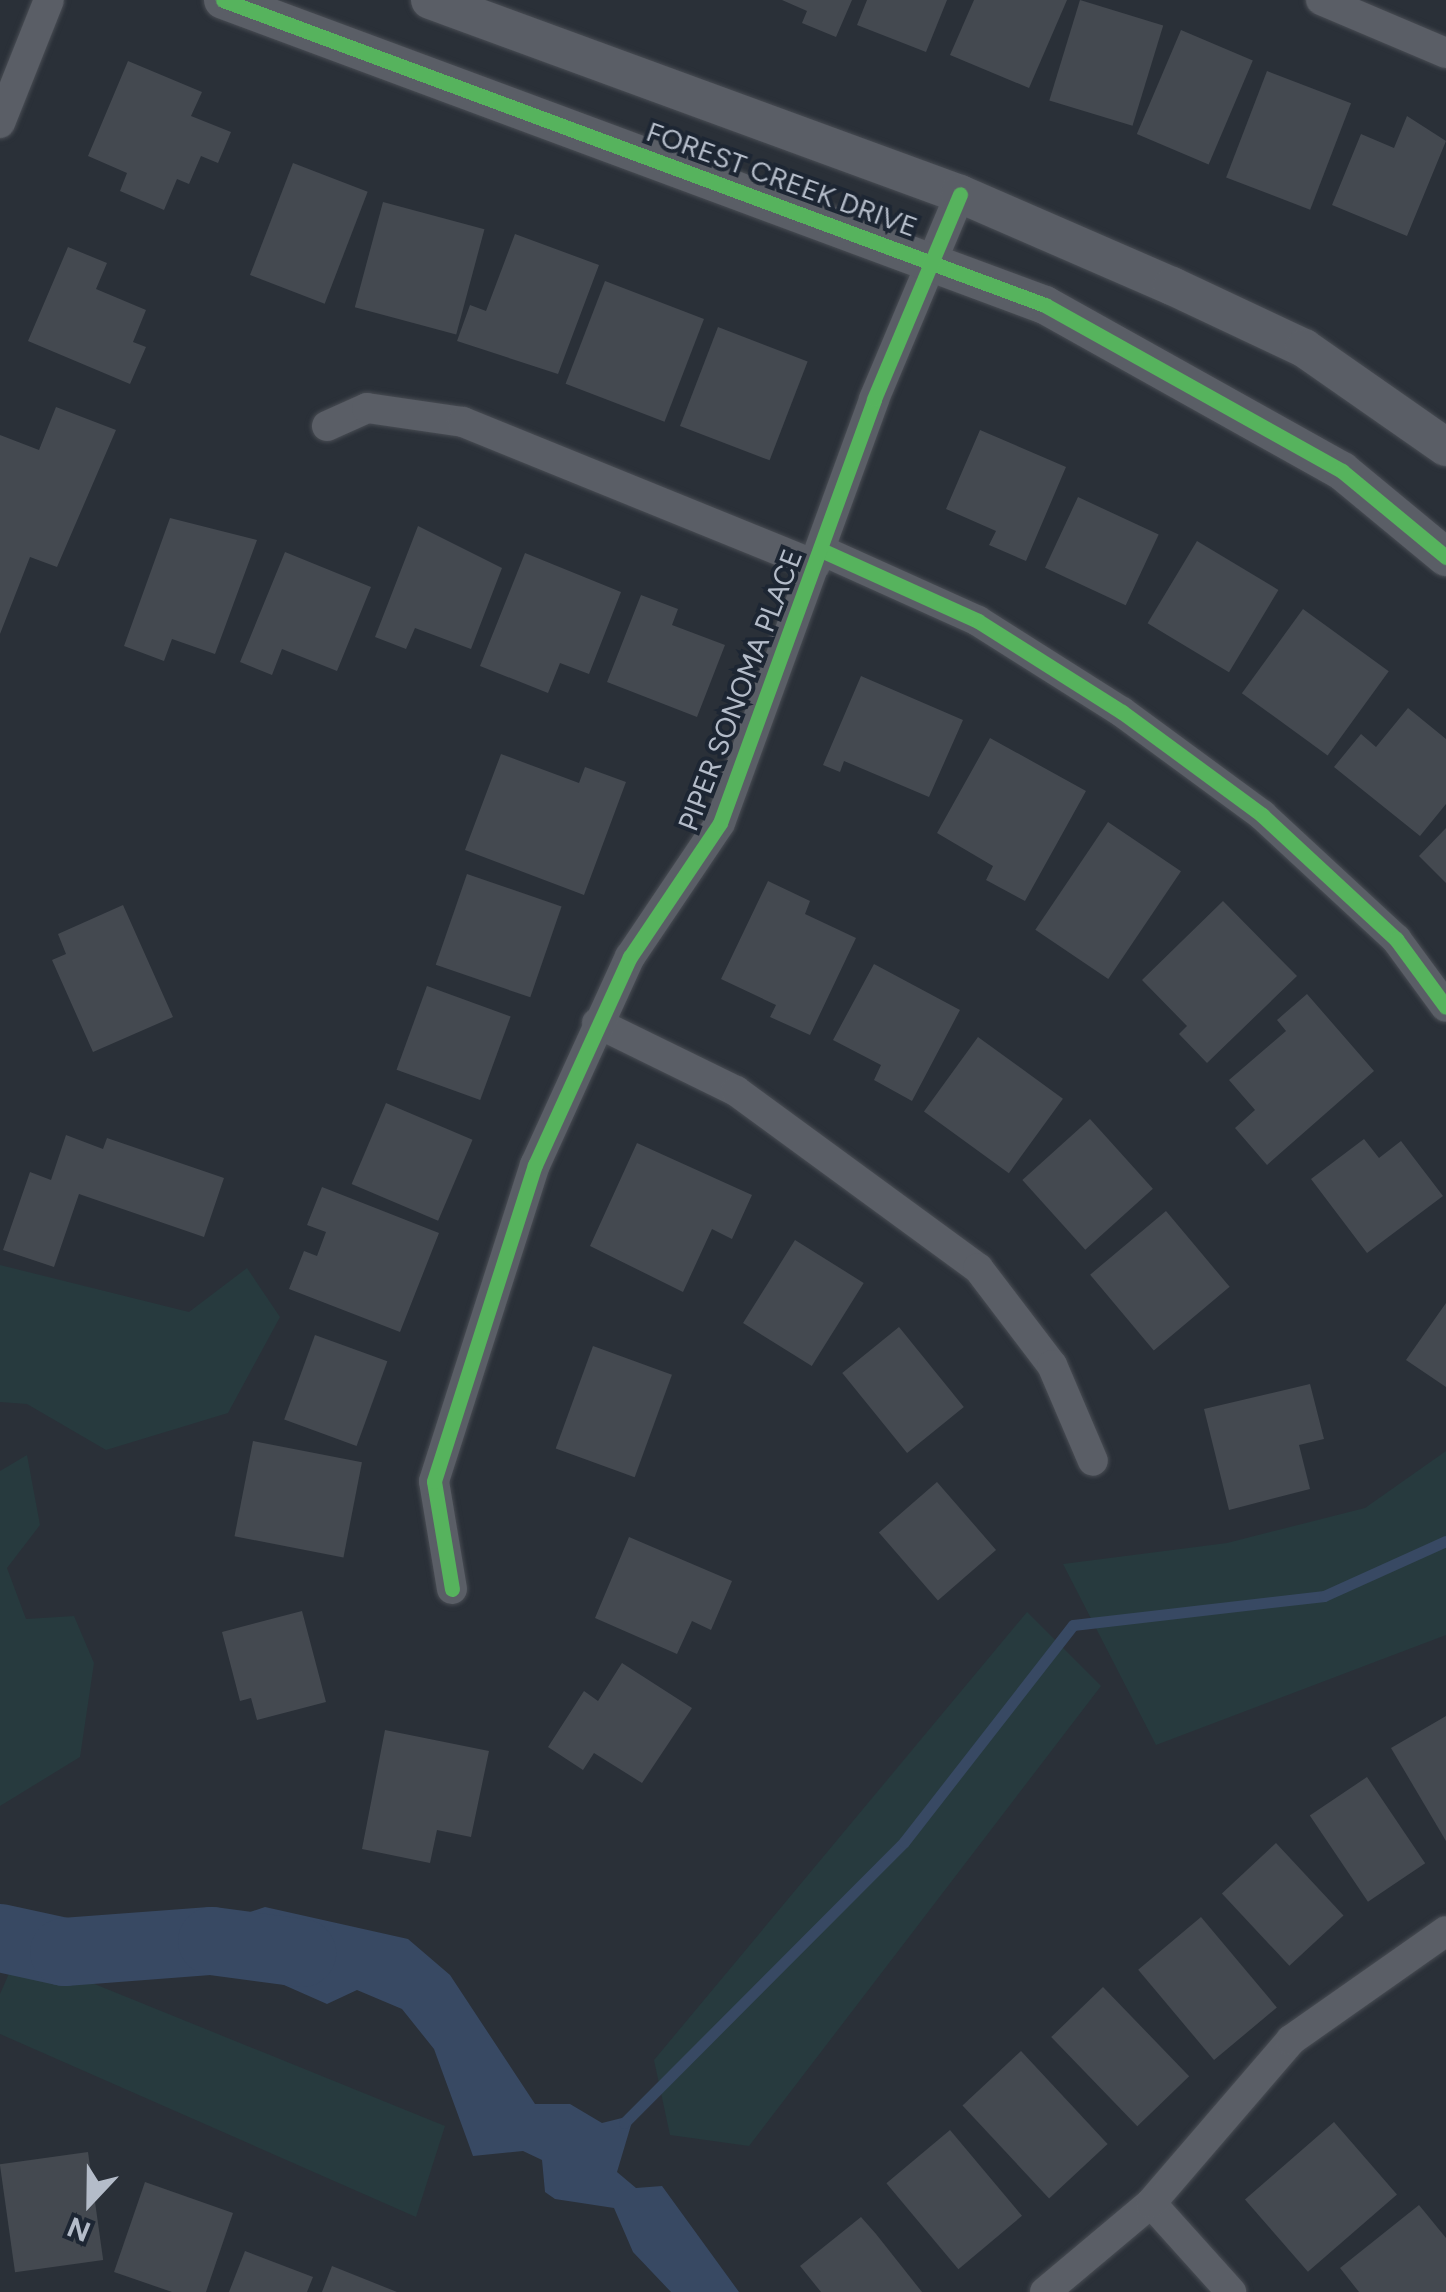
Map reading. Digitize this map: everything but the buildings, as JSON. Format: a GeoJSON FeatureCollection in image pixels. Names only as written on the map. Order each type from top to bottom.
{"type":"FeatureCollection","features":[{"type":"Feature","properties":{"kind":"street"},"geometry":{"type":"LineString","coordinates":[[0,123],[48,0]]}},
{"type":"Feature","properties":{"kind":"street","name":"FOREST CREEK DRIVE"},"geometry":{"type":"LineString","coordinates":[[224,0],[934,261],[1204,387],[1342,471],[1446,557]]}},
{"type":"Feature","properties":{"kind":"street","name":"FOREST CREEK DRIVE"},"geometry":{"type":"LineString","coordinates":[[430,0],[960,194],[1304,348],[1446,447]]}},
{"type":"Feature","properties":{"kind":"street"},"geometry":{"type":"LineString","coordinates":[[1320,0],[1446,52]]}},
{"type":"Feature","properties":{"kind":"street","name":"PIPER SONOMA PLACE"},"geometry":{"type":"LineString","coordinates":[[452,1589],[434,1481],[512,1231],[597,1023],[720,823],[960,194]]}},
{"type":"Feature","properties":{"kind":"street"},"geometry":{"type":"LineString","coordinates":[[327,426],[367,408],[463,422],[978,620],[1122,712],[1262,815],[1396,939],[1446,1008]]}},
{"type":"Feature","properties":{"kind":"street"},"geometry":{"type":"LineString","coordinates":[[597,1023],[736,1091],[978,1268],[1052,1366],[1093,1461]]}},
{"type":"Feature","properties":{"kind":"street"},"geometry":{"type":"LineString","coordinates":[[1045,2292],[1151,2203],[1291,2040],[1446,1931]]}},
{"type":"Feature","properties":{"kind":"street"},"geometry":{"type":"LineString","coordinates":[[1151,2203],[1232,2292]]}},
{"type":"Feature","properties":{"kind":"green space"},"geometry":{"type":"Polygon","coordinates":[[[0,1265],[189,1312],[247,1268],[280,1317],[228,1413],[106,1450],[27,1404],[0,1402],[0,1265]]]}},
{"type":"Feature","properties":{"kind":"green space"},"geometry":{"type":"Polygon","coordinates":[[[1446,1451],[1446,1635],[1156,1745],[1063,1564],[1227,1543],[1365,1508],[1446,1451]]]}},
{"type":"Feature","properties":{"kind":"green space"},"geometry":{"type":"Polygon","coordinates":[[[27,1455],[40,1525],[7,1568],[26,1619],[74,1616],[94,1663],[80,1757],[0,1806],[0,1471],[27,1455]]]}},
{"type":"Feature","properties":{"kind":"green space"},"geometry":{"type":"Polygon","coordinates":[[[1027,1612],[1101,1686],[749,2146],[670,2135],[654,2060],[1027,1612]]]}},
{"type":"Feature","properties":{"kind":"green space"},"geometry":{"type":"Polygon","coordinates":[[[18,1953],[445,2126],[416,2217],[0,2034],[0,1994],[18,1953]]]}},
{"type":"Feature","properties":{"kind":"water"},"geometry":{"type":"Polygon","coordinates":[[[265,1907],[408,1939],[450,1975],[535,2104],[570,2104],[602,2123],[634,2115],[617,2172],[636,2188],[662,2186],[739,2292],[671,2292],[633,2252],[614,2208],[555,2199],[545,2192],[542,2160],[523,2151],[473,2156],[434,2049],[402,2009],[357,1990],[327,2004],[216,1955],[217,1923],[265,1907]]]}},
{"type":"Feature","properties":{"kind":"waterway"},"geometry":{"type":"LineString","coordinates":[[624,2123],[904,1842],[1073,1625],[1324,1596],[1446,1541]]}},
{"type":"Feature","properties":{"kind":"waterway"},"geometry":{"type":"LineString","coordinates":[[0,1938],[64,1952],[212,1941],[302,1953]]}},
{"type":"Feature","properties":{"kind":"cycle path"},"geometry":{"type":"LineString","coordinates":[[223,0],[1045,305],[1342,471],[1446,557]]}},
{"type":"Feature","properties":{"kind":"cycle path"},"geometry":{"type":"LineString","coordinates":[[452,1589],[434,1481],[535,1165],[630,957],[720,823],[874,399],[960,194]]}},
{"type":"Feature","properties":{"kind":"cycle path"},"geometry":{"type":"LineString","coordinates":[[821,550],[978,621],[1122,712],[1262,815],[1396,939],[1446,1007]]}}]}
